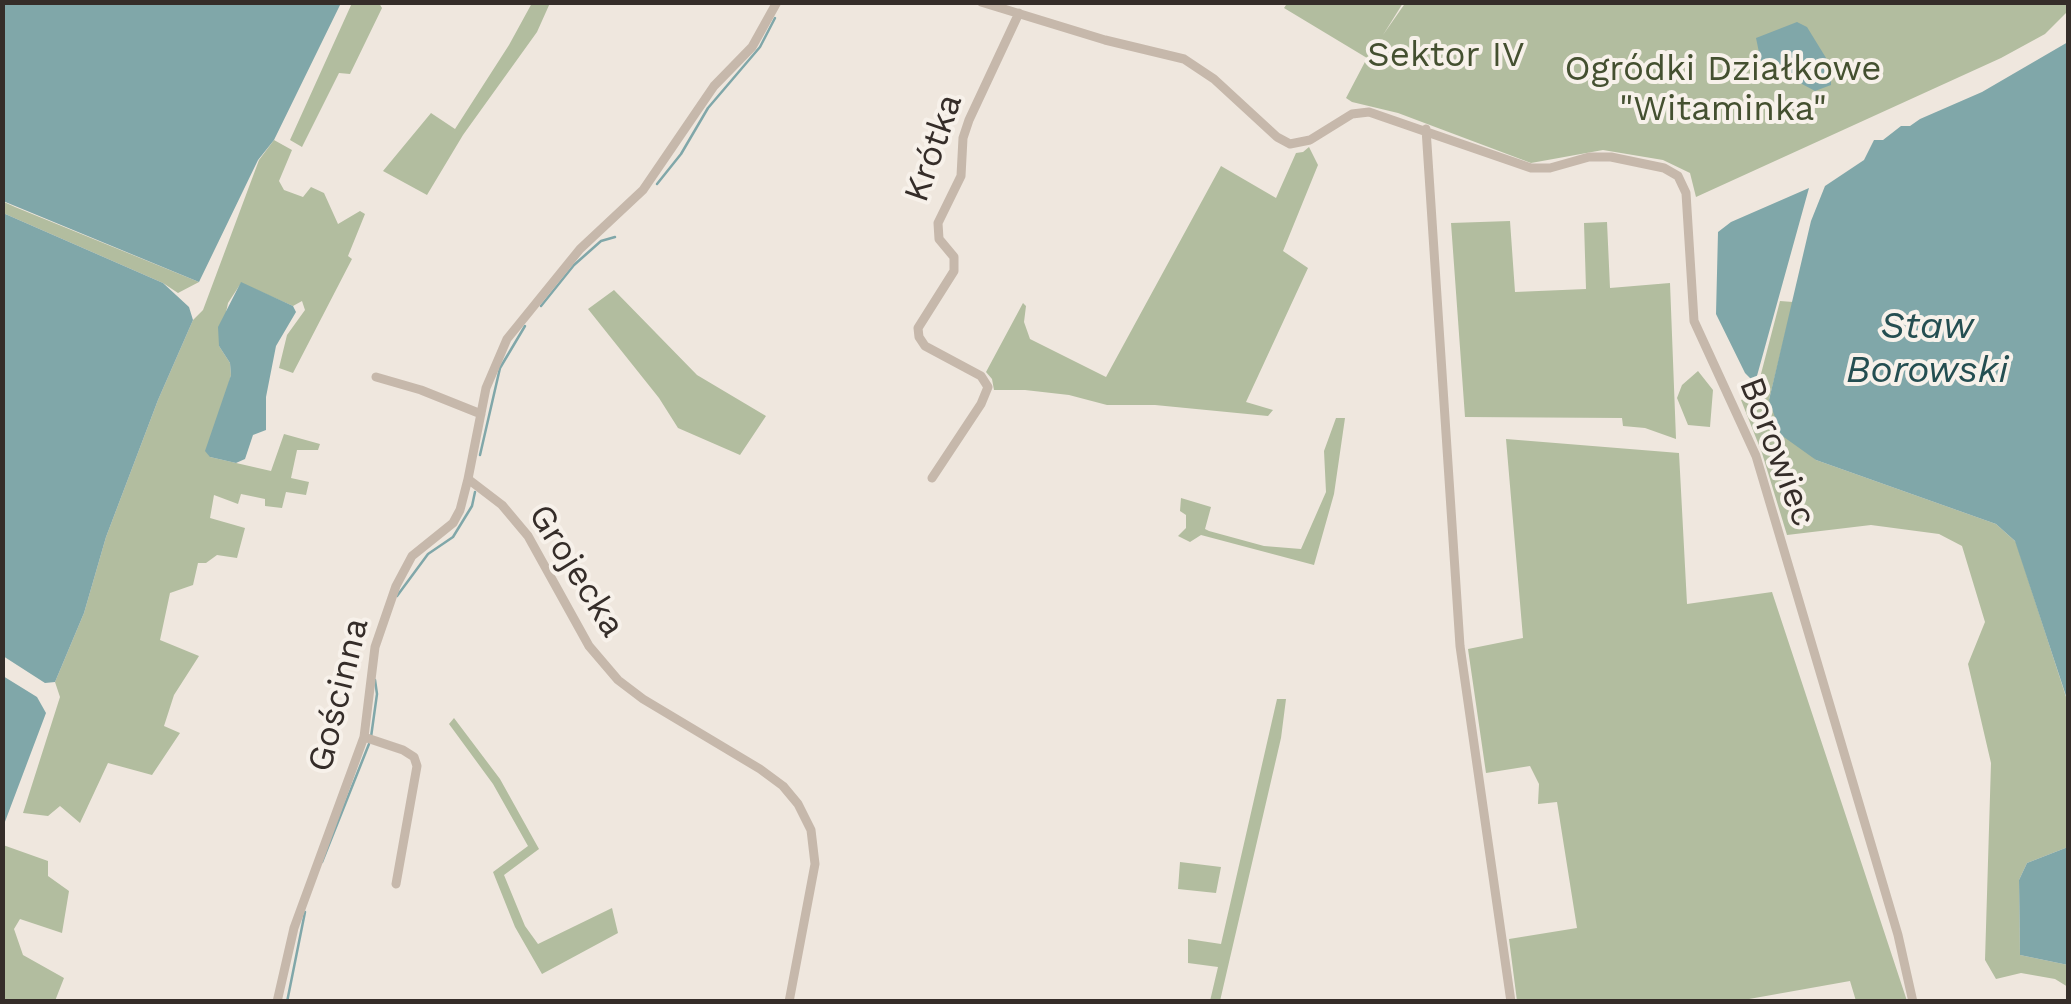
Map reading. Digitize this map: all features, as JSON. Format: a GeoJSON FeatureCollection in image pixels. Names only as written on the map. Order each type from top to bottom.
{"type":"FeatureCollection","features":[{"type":"Feature","properties":{"kind":"street"},"geometry":{"type":"LineString","coordinates":[[468,479],[493,367],[511,332],[580,249],[643,190],[714,86],[752,47],[778,2]]}},
{"type":"Feature","properties":{"kind":"street","name":"Borowiec"},"geometry":{"type":"LineString","coordinates":[[981,2],[1104,40],[1184,59],[1214,79],[1287,143],[1306,142],[1346,116],[1378,113],[1531,168],[1611,157],[1668,170],[1684,186],[1694,321],[1756,456],[1898,935],[1914,1002]]}},
{"type":"Feature","properties":{"kind":"street","name":"Krótka"},"geometry":{"type":"LineString","coordinates":[[932,478],[985,398],[988,386],[983,378],[925,346],[918,328],[954,271],[954,259],[939,239],[938,223],[961,176],[962,142],[968,120],[1019,12]]}},
{"type":"Feature","properties":{"kind":"street"},"geometry":{"type":"LineString","coordinates":[[1426,130],[1460,646],[1511,1002]]}},
{"type":"Feature","properties":{"kind":"street"},"geometry":{"type":"LineString","coordinates":[[376,377],[482,414]]}},
{"type":"Feature","properties":{"kind":"street","name":"Gościnna"},"geometry":{"type":"LineString","coordinates":[[277,1002],[294,928],[364,737],[374,647],[396,586],[412,556],[453,523],[468,479]]}},
{"type":"Feature","properties":{"kind":"street","name":"Grojecka"},"geometry":{"type":"LineString","coordinates":[[468,479],[498,501],[528,536],[588,646],[618,680],[760,769],[798,804],[810,830],[815,864],[789,1002]]}},
{"type":"Feature","properties":{"kind":"street"},"geometry":{"type":"LineString","coordinates":[[364,737],[403,750],[414,757],[418,766],[396,884]]}},
{"type":"Feature","properties":{"kind":"green space","name":"Ogródki Działkowe \"Witaminka\""},"geometry":{"type":"Polygon","coordinates":[[[1288,2],[1403,3],[1383,35],[1406,2],[2068,3],[2068,11],[2045,34],[2001,58],[1696,197],[1690,173],[1663,160],[1603,150],[1531,163],[1398,113],[1352,102],[1346,98],[1367,58],[1284,8],[1288,2]]]}},
{"type":"Feature","properties":{"kind":"green space"},"geometry":{"type":"Polygon","coordinates":[[[352,3],[379,3],[382,8],[350,74],[339,73],[302,147],[290,140],[352,3]]]}},
{"type":"Feature","properties":{"kind":"green space"},"geometry":{"type":"Polygon","coordinates":[[[532,3],[550,3],[537,32],[463,135],[427,195],[383,171],[431,113],[455,129],[532,3]]]}},
{"type":"Feature","properties":{"kind":"green space"},"geometry":{"type":"Polygon","coordinates":[[[274,140],[292,150],[279,181],[284,190],[303,197],[311,187],[324,193],[338,224],[360,211],[365,214],[348,256],[352,259],[293,373],[279,368],[287,335],[305,310],[302,301],[293,306],[241,283],[228,303],[219,346],[230,363],[231,375],[210,457],[271,471],[284,434],[320,444],[318,450],[297,450],[291,478],[309,482],[306,495],[286,492],[282,508],[265,506],[265,499],[241,494],[238,504],[214,495],[210,518],[245,528],[237,558],[217,555],[206,563],[198,563],[193,585],[170,593],[160,640],[199,656],[174,695],[164,726],[180,733],[152,775],[108,763],[80,823],[60,806],[48,816],[23,813],[60,697],[55,682],[84,613],[106,537],[158,400],[193,320],[203,310],[259,160],[274,140]]]}},
{"type":"Feature","properties":{"kind":"green space"},"geometry":{"type":"Polygon","coordinates":[[[1309,147],[1318,165],[1283,251],[1308,268],[1246,402],[1273,410],[1268,416],[1155,405],[1107,405],[1069,395],[994,390],[986,372],[1023,303],[1030,339],[1106,377],[1221,166],[1276,198],[1296,153],[1309,147]]]}},
{"type":"Feature","properties":{"kind":"green space"},"geometry":{"type":"Polygon","coordinates":[[[2,201],[199,282],[178,293],[3,213],[2,201]]]}},
{"type":"Feature","properties":{"kind":"green space"},"geometry":{"type":"Polygon","coordinates":[[[1510,221],[1515,292],[1586,289],[1584,223],[1607,222],[1610,288],[1670,283],[1676,439],[1645,428],[1623,426],[1622,418],[1465,417],[1451,223],[1510,221]]]}},
{"type":"Feature","properties":{"kind":"green space"},"geometry":{"type":"Polygon","coordinates":[[[614,290],[697,375],[766,416],[740,455],[678,428],[588,309],[614,290]]]}},
{"type":"Feature","properties":{"kind":"green space"},"geometry":{"type":"Polygon","coordinates":[[[1780,301],[1793,302],[1769,400],[1816,460],[1996,524],[2016,542],[2068,703],[2068,847],[2027,863],[2019,880],[2020,955],[2068,965],[2068,987],[2055,979],[2021,973],[1996,979],[1985,960],[1991,763],[1968,664],[1985,622],[1962,546],[1939,534],[1871,525],[1787,535],[1741,400],[1756,393],[1780,301]]]}},
{"type":"Feature","properties":{"kind":"green space"},"geometry":{"type":"Polygon","coordinates":[[[1698,371],[1713,390],[1710,427],[1688,425],[1677,398],[1682,385],[1698,371]]]}},
{"type":"Feature","properties":{"kind":"green space"},"geometry":{"type":"Polygon","coordinates":[[[1336,418],[1345,418],[1334,494],[1314,565],[1201,535],[1190,542],[1178,536],[1186,528],[1186,515],[1180,511],[1181,498],[1211,507],[1205,529],[1209,531],[1264,546],[1301,549],[1326,492],[1324,451],[1336,418]]]}},
{"type":"Feature","properties":{"kind":"green space"},"geometry":{"type":"Polygon","coordinates":[[[1506,439],[1679,453],[1687,604],[1772,592],[1907,1001],[1856,1001],[1850,981],[1749,1001],[1517,1001],[1509,939],[1577,928],[1557,802],[1538,804],[1539,784],[1530,766],[1486,773],[1468,649],[1523,638],[1506,439]]]}},
{"type":"Feature","properties":{"kind":"green space"},"geometry":{"type":"Polygon","coordinates":[[[1277,699],[1286,699],[1281,738],[1220,1001],[1210,1001],[1218,967],[1188,963],[1188,939],[1221,944],[1277,699]]]}},
{"type":"Feature","properties":{"kind":"green space"},"geometry":{"type":"Polygon","coordinates":[[[454,718],[500,779],[539,849],[504,875],[525,926],[538,944],[612,908],[618,933],[542,974],[515,927],[493,872],[528,846],[493,784],[449,724],[454,718]]]}},
{"type":"Feature","properties":{"kind":"green space"},"geometry":{"type":"Polygon","coordinates":[[[3,845],[48,861],[48,876],[69,891],[62,933],[20,919],[14,929],[23,955],[64,978],[55,1001],[3,1001],[3,845]]]}},
{"type":"Feature","properties":{"kind":"green space"},"geometry":{"type":"Polygon","coordinates":[[[1180,862],[1221,867],[1216,893],[1178,889],[1180,862]]]}},
{"type":"Feature","properties":{"kind":"water"},"geometry":{"type":"Polygon","coordinates":[[[2,3],[341,3],[199,282],[3,201],[2,3]]]}},
{"type":"Feature","properties":{"kind":"water"},"geometry":{"type":"Polygon","coordinates":[[[1797,22],[1807,27],[1831,66],[1831,85],[1815,91],[1761,62],[1756,38],[1797,22]]]}},
{"type":"Feature","properties":{"kind":"water","name":"Staw Borowski"},"geometry":{"type":"Polygon","coordinates":[[[2068,42],[2068,702],[2015,541],[1996,524],[1816,460],[1781,435],[1769,400],[1811,221],[1825,186],[1864,160],[1874,140],[1883,140],[1901,126],[1910,126],[1982,92],[2068,42]]]}},
{"type":"Feature","properties":{"kind":"water"},"geometry":{"type":"Polygon","coordinates":[[[1809,188],[1755,383],[1745,373],[1716,314],[1718,232],[1731,222],[1809,188]]]}},
{"type":"Feature","properties":{"kind":"water"},"geometry":{"type":"Polygon","coordinates":[[[3,213],[163,283],[189,307],[193,320],[158,400],[106,537],[84,613],[55,682],[45,683],[3,656],[3,213]]]}},
{"type":"Feature","properties":{"kind":"water"},"geometry":{"type":"Polygon","coordinates":[[[241,282],[293,306],[296,312],[276,346],[266,397],[266,430],[253,435],[245,459],[236,463],[210,457],[205,451],[231,375],[230,363],[219,346],[218,327],[241,282]]]}},
{"type":"Feature","properties":{"kind":"water"},"geometry":{"type":"Polygon","coordinates":[[[3,676],[37,697],[46,713],[3,827],[3,676]]]}},
{"type":"Feature","properties":{"kind":"water"},"geometry":{"type":"Polygon","coordinates":[[[2068,847],[2068,965],[2020,955],[2019,880],[2027,863],[2068,847]]]}},
{"type":"Feature","properties":{"kind":"waterway"},"geometry":{"type":"LineString","coordinates":[[657,184],[681,154],[708,108],[760,47],[775,18]]}},
{"type":"Feature","properties":{"kind":"waterway"},"geometry":{"type":"LineString","coordinates":[[541,306],[574,265],[601,241],[615,237]]}},
{"type":"Feature","properties":{"kind":"waterway"},"geometry":{"type":"LineString","coordinates":[[480,455],[500,368],[525,326]]}},
{"type":"Feature","properties":{"kind":"waterway"},"geometry":{"type":"LineString","coordinates":[[397,596],[428,554],[453,537],[472,506],[475,492]]}},
{"type":"Feature","properties":{"kind":"waterway"},"geometry":{"type":"LineString","coordinates":[[371,737],[375,680]]}},
{"type":"Feature","properties":{"kind":"waterway"},"geometry":{"type":"LineString","coordinates":[[322,862],[369,744]]}},
{"type":"Feature","properties":{"kind":"waterway"},"geometry":{"type":"LineString","coordinates":[[287,1002],[305,912]]}},
{"type":"Feature","properties":{"kind":"park label","name":"Sektor IV"},"geometry":{"type":"Point","coordinates":[1446,56]}}]}
